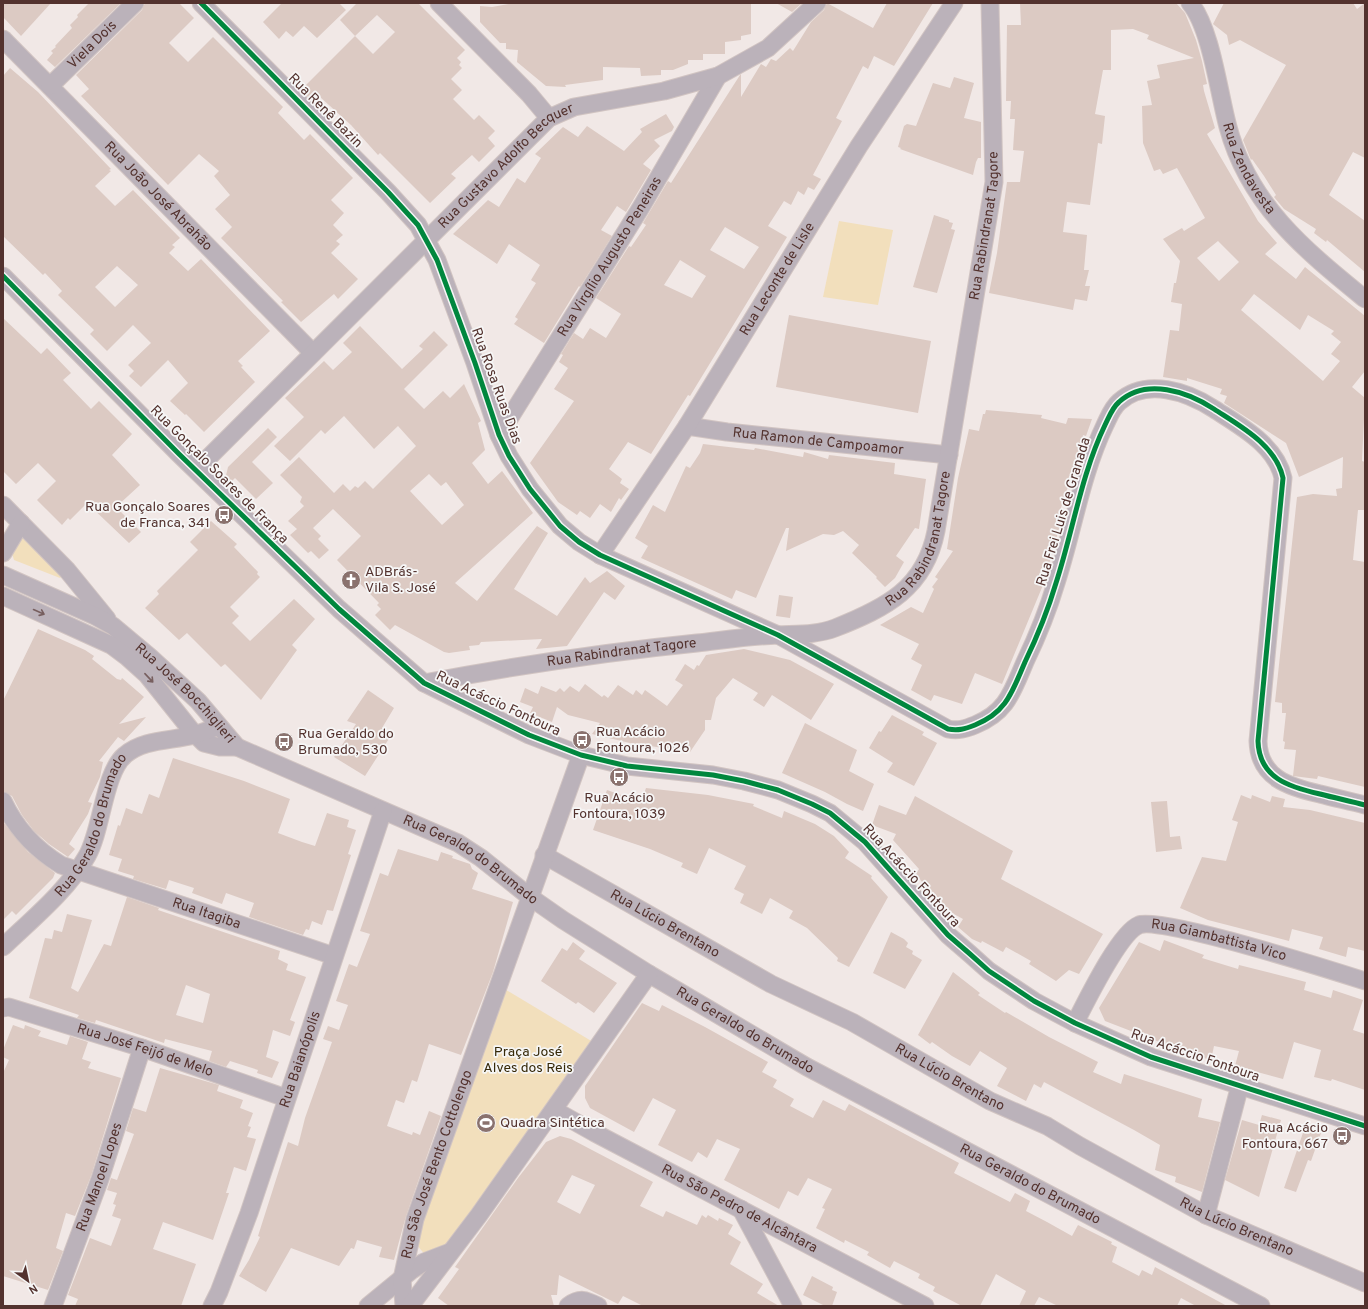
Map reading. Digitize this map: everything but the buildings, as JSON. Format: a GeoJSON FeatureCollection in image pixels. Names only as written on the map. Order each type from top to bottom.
{"type":"FeatureCollection","features":[{"type":"Feature","properties":{"kind":"street","name":"Viela Dois"},"geometry":{"type":"LineString","coordinates":[[50,86],[135,3]]}},
{"type":"Feature","properties":{"kind":"street","name":"Rua Renê Bazin"},"geometry":{"type":"LineString","coordinates":[[201,3],[412,217],[427,239]]}},
{"type":"Feature","properties":{"kind":"street"},"geometry":{"type":"LineString","coordinates":[[438,3],[529,94],[549,118]]}},
{"type":"Feature","properties":{"kind":"street","name":"Rua Gustavo Adolfo Becquer"},"geometry":{"type":"LineString","coordinates":[[196,470],[549,118],[574,106],[664,91],[718,76],[768,48],[817,3]]}},
{"type":"Feature","properties":{"kind":"street","name":"Rua Leconte de Lisle"},"geometry":{"type":"LineString","coordinates":[[600,555],[687,426],[855,152],[954,3]]}},
{"type":"Feature","properties":{"kind":"street","name":"Rua Rabindranat Tagore"},"geometry":{"type":"LineString","coordinates":[[424,683],[504,668],[569,659],[696,643],[821,632],[879,609],[903,592],[922,569],[933,548],[994,182],[990,3]]}},
{"type":"Feature","properties":{"kind":"street","name":"Rua Zendavesta"},"geometry":{"type":"LineString","coordinates":[[1190,3],[1196,12],[1205,36],[1233,141],[1240,160],[1255,188],[1271,213],[1291,234],[1365,299]]}},
{"type":"Feature","properties":{"kind":"street","name":"Rua João José Abrahão"},"geometry":{"type":"LineString","coordinates":[[3,39],[313,352]]}},
{"type":"Feature","properties":{"kind":"street","name":"Rua Virgílio Augusto Peneiras"},"geometry":{"type":"LineString","coordinates":[[499,435],[636,216],[718,76]]}},
{"type":"Feature","properties":{"kind":"street","name":"Rua Rosa Ruas Dias"},"geometry":{"type":"LineString","coordinates":[[427,239],[453,301],[499,435],[517,470],[560,526],[579,542],[600,555],[778,635]]}},
{"type":"Feature","properties":{"kind":"street","name":"Rua Gonçalo Soares de França"},"geometry":{"type":"LineString","coordinates":[[3,276],[196,470],[339,610],[424,683]]}},
{"type":"Feature","properties":{"kind":"street","name":"Rua Frei Luis de Granada"},"geometry":{"type":"LineString","coordinates":[[778,635],[948,729],[960,730],[991,718],[1002,708],[1010,697],[1035,639],[1056,585],[1089,461],[1112,410],[1118,402],[1124,398],[1144,390],[1178,391],[1191,396],[1212,408],[1254,438],[1272,453],[1281,469],[1283,486],[1258,741],[1258,748],[1263,761],[1276,778],[1289,786],[1365,805]]}},
{"type":"Feature","properties":{"kind":"street","name":"Rua Ramon de Campoamor"},"geometry":{"type":"LineString","coordinates":[[687,426],[735,433],[949,455]]}},
{"type":"Feature","properties":{"kind":"street"},"geometry":{"type":"LineString","coordinates":[[3,505],[67,570],[113,626],[111,645]]}},
{"type":"Feature","properties":{"kind":"street"},"geometry":{"type":"LineString","coordinates":[[3,553],[21,523]]}},
{"type":"Feature","properties":{"kind":"street","name":"Rua José Bocchiglieri"},"geometry":{"type":"LineString","coordinates":[[3,575],[95,616],[113,626],[198,700],[237,747]]}},
{"type":"Feature","properties":{"kind":"street","name":"Rua José Bocchiglieri"},"geometry":{"type":"LineString","coordinates":[[3,596],[111,645],[127,657],[146,675],[195,735],[204,743],[212,746],[237,747]]}},
{"type":"Feature","properties":{"kind":"street","name":"Rua Acáccio Fontoura"},"geometry":{"type":"LineString","coordinates":[[424,683],[529,735],[581,755],[627,766],[713,775],[744,781],[778,790],[830,813],[865,842],[948,935],[984,967],[1034,1001],[1074,1023],[1151,1057],[1365,1126]]}},
{"type":"Feature","properties":{"kind":"street","name":"Rua Geraldo do Brumado"},"geometry":{"type":"LineString","coordinates":[[3,947],[78,871],[88,854],[98,830],[111,776],[119,760],[132,749],[142,745],[195,735],[219,726]]}},
{"type":"Feature","properties":{"kind":"street","name":"Rua Geraldo do Brumado"},"geometry":{"type":"LineString","coordinates":[[237,747],[458,843],[563,920],[649,974],[807,1068],[1261,1306]]}},
{"type":"Feature","properties":{"kind":"street","name":"Rua São José Bento Cottolengo"},"geometry":{"type":"LineString","coordinates":[[404,1306],[402,1279],[415,1219],[581,755]]}},
{"type":"Feature","properties":{"kind":"street","name":"Rua Itagiba"},"geometry":{"type":"LineString","coordinates":[[3,801],[14,822],[32,844],[61,865],[334,956]]}},
{"type":"Feature","properties":{"kind":"street","name":"Rua Baianópolis"},"geometry":{"type":"LineString","coordinates":[[212,1306],[249,1213],[286,1098],[383,811]]}},
{"type":"Feature","properties":{"kind":"street","name":"Rua Lúcio Brentano"},"geometry":{"type":"LineString","coordinates":[[544,855],[771,984],[852,1022],[990,1101],[1047,1126],[1206,1215],[1365,1283]]}},
{"type":"Feature","properties":{"kind":"street","name":"Rua Giambattista Vico"},"geometry":{"type":"LineString","coordinates":[[1074,1023],[1123,939],[1135,927],[1144,924],[1155,923],[1216,938],[1316,965],[1365,981]]}},
{"type":"Feature","properties":{"kind":"street"},"geometry":{"type":"LineString","coordinates":[[410,1306],[554,1110],[649,974]]}},
{"type":"Feature","properties":{"kind":"street","name":"Rua José Feijó de Melo"},"geometry":{"type":"LineString","coordinates":[[3,1008],[9,1007],[142,1048],[286,1098]]}},
{"type":"Feature","properties":{"kind":"street","name":"Rua Manoel Lopes"},"geometry":{"type":"LineString","coordinates":[[53,1306],[102,1171],[142,1048]]}},
{"type":"Feature","properties":{"kind":"street"},"geometry":{"type":"LineString","coordinates":[[1206,1215],[1240,1086]]}},
{"type":"Feature","properties":{"kind":"street","name":"Rua São Pedro de Alcântara"},"geometry":{"type":"LineString","coordinates":[[554,1110],[925,1306]]}},
{"type":"Feature","properties":{"kind":"street"},"geometry":{"type":"LineString","coordinates":[[740,1209],[792,1306]]}},
{"type":"Feature","properties":{"kind":"street"},"geometry":{"type":"LineString","coordinates":[[368,1306],[418,1266],[450,1252]]}},
{"type":"Feature","properties":{"kind":"street"},"geometry":{"type":"LineString","coordinates":[[568,1306],[577,1300],[582,1299],[598,1306]]}},
{"type":"Feature","properties":{"kind":"green space"},"geometry":{"type":"Polygon","coordinates":[[[839,221],[893,230],[878,305],[823,297],[839,221]]]}},
{"type":"Feature","properties":{"kind":"green space"},"geometry":{"type":"Polygon","coordinates":[[[24,537],[62,576],[60,578],[14,560],[11,550],[21,538],[24,537]]]}},
{"type":"Feature","properties":{"kind":"green space","name":"Praça José Alves dos Reis"},"geometry":{"type":"Polygon","coordinates":[[[503,988],[598,1045],[454,1246],[426,1256],[417,1245],[416,1219],[503,988]]]}},
{"type":"Feature","properties":{"kind":"cycle path"},"geometry":{"type":"LineString","coordinates":[[201,3],[388,192],[418,225],[437,260],[475,363],[499,435],[509,456],[530,489],[560,526],[579,542],[600,555],[778,635],[948,729],[965,729],[986,720],[1001,707],[1012,692],[1038,633],[1049,603],[1062,563],[1083,483],[1090,463],[1105,425],[1117,404],[1130,394],[1142,390],[1167,390],[1192,397],[1224,415],[1265,446],[1279,466],[1283,478],[1258,741],[1260,754],[1264,764],[1270,772],[1287,784],[1308,791],[1365,805]]}},
{"type":"Feature","properties":{"kind":"cycle path"},"geometry":{"type":"LineString","coordinates":[[3,276],[179,454],[339,609],[424,683],[529,735],[581,755],[627,766],[713,775],[744,781],[778,790],[812,804],[830,813],[865,842],[948,935],[989,971],[1034,1001],[1075,1023],[1151,1057],[1365,1126]]}},
{"type":"Feature","properties":{"kind":"place","name":"Rua Gonçalo Soares de Franca, 341"},"geometry":{"type":"Point","coordinates":[224,515]}},
{"type":"Feature","properties":{"kind":"place","name":"ADBrás- Vila S. José"},"geometry":{"type":"Point","coordinates":[351,580]}},
{"type":"Feature","properties":{"kind":"place","name":"Rua Acácio Fontoura, 1026"},"geometry":{"type":"Point","coordinates":[582,740]}},
{"type":"Feature","properties":{"kind":"place","name":"Rua Geraldo do Brumado, 530"},"geometry":{"type":"Point","coordinates":[284,742]}},
{"type":"Feature","properties":{"kind":"place","name":"Rua Acácio Fontoura, 1039"},"geometry":{"type":"Point","coordinates":[619,777]}},
{"type":"Feature","properties":{"kind":"place","name":"Quadra Sintética"},"geometry":{"type":"Point","coordinates":[486,1123]}},
{"type":"Feature","properties":{"kind":"place","name":"Rua Acácio Fontoura, 667"},"geometry":{"type":"Point","coordinates":[1342,1136]}}]}
